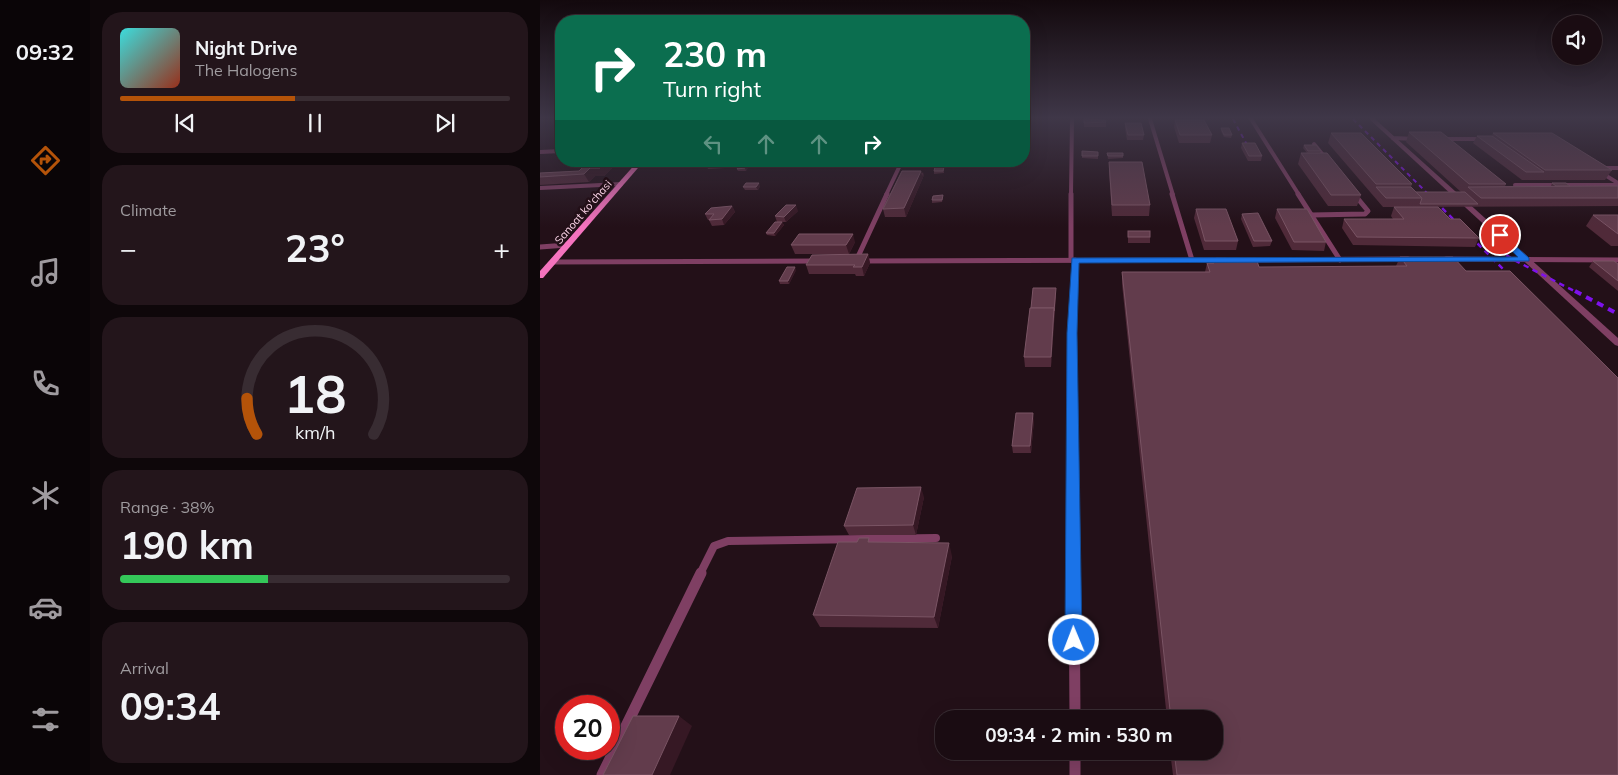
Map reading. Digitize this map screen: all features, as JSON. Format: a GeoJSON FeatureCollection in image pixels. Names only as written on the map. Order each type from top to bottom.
{"type":"FeatureCollection","features":[{"type":"Feature","properties":{"kind":"main road","name":"Sanoat ko'chasi"},"geometry":{"type":"LineString","coordinates":[[540,276],[636,167]]}},
{"type":"Feature","properties":{"kind":"street"},"geometry":{"type":"LineString","coordinates":[[1412,155],[1618,342]]}},
{"type":"Feature","properties":{"kind":"lane"},"geometry":{"type":"LineString","coordinates":[[1072,155],[1074,710]]}},
{"type":"Feature","properties":{"kind":"lane"},"geometry":{"type":"LineString","coordinates":[[1161,155],[1192,260]]}},
{"type":"Feature","properties":{"kind":"lane"},"geometry":{"type":"LineString","coordinates":[[1274,155],[1340,260]]}},
{"type":"Feature","properties":{"kind":"lane"},"geometry":{"type":"LineString","coordinates":[[1323,155],[1332,166]]}},
{"type":"Feature","properties":{"kind":"lane"},"geometry":{"type":"LineString","coordinates":[[856,261],[899,167]]}},
{"type":"Feature","properties":{"kind":"lane"},"geometry":{"type":"LineString","coordinates":[[1618,168],[1595,168],[1618,184]]}},
{"type":"Feature","properties":{"kind":"lane"},"geometry":{"type":"LineString","coordinates":[[540,188],[621,184]]}},
{"type":"Feature","properties":{"kind":"lane"},"geometry":{"type":"LineString","coordinates":[[1515,185],[1618,184]]}},
{"type":"Feature","properties":{"kind":"lane"},"geometry":{"type":"LineString","coordinates":[[1311,214],[1365,214],[1368,211],[1350,188]]}},
{"type":"Feature","properties":{"kind":"lane"},"geometry":{"type":"LineString","coordinates":[[540,247],[567,244]]}},
{"type":"Feature","properties":{"kind":"lane"},"geometry":{"type":"LineString","coordinates":[[1241,260],[1420,259]]}},
{"type":"Feature","properties":{"kind":"lane"},"geometry":{"type":"LineString","coordinates":[[1440,259],[1618,260]]}},
{"type":"Feature","properties":{"kind":"lane"},"geometry":{"type":"LineString","coordinates":[[847,261],[1231,260]]}},
{"type":"Feature","properties":{"kind":"lane"},"geometry":{"type":"LineString","coordinates":[[552,262],[827,261]]}},
{"type":"Feature","properties":{"kind":"lane"},"geometry":{"type":"LineString","coordinates":[[602,775],[714,546],[728,541],[936,538]]}},
{"type":"Feature","properties":{"kind":"lane"},"geometry":{"type":"LineString","coordinates":[[1075,760],[1075,775]]}},
{"type":"Feature","properties":{"kind":"building"},"geometry":{"type":"Polygon","coordinates":[[[1303,155],[1329,155],[1361,195],[1331,195],[1303,155]]]}},
{"type":"Feature","properties":{"kind":"building"},"geometry":{"type":"Polygon","coordinates":[[[1351,155],[1383,155],[1412,184],[1376,184],[1351,155]]]}},
{"type":"Feature","properties":{"kind":"building"},"geometry":{"type":"Polygon","coordinates":[[[1436,155],[1470,155],[1506,184],[1469,184],[1436,155]]]}},
{"type":"Feature","properties":{"kind":"building"},"geometry":{"type":"Polygon","coordinates":[[[1503,155],[1520,155],[1544,172],[1526,172],[1503,155]]]}},
{"type":"Feature","properties":{"kind":"building"},"geometry":{"type":"Polygon","coordinates":[[[1524,155],[1588,155],[1612,170],[1545,170],[1524,155]]]}},
{"type":"Feature","properties":{"kind":"building"},"geometry":{"type":"Polygon","coordinates":[[[1109,162],[1142,162],[1150,205],[1112,205],[1109,162]]]}},
{"type":"Feature","properties":{"kind":"building"},"geometry":{"type":"Polygon","coordinates":[[[583,167],[601,167],[590,168],[584,174],[540,177],[540,173],[579,171],[583,167]]]}},
{"type":"Feature","properties":{"kind":"building"},"geometry":{"type":"Polygon","coordinates":[[[935,167],[944,167],[943,171],[934,171],[935,167]]]}},
{"type":"Feature","properties":{"kind":"building"},"geometry":{"type":"Polygon","coordinates":[[[902,171],[921,171],[904,208],[883,209],[902,171]]]}},
{"type":"Feature","properties":{"kind":"building"},"geometry":{"type":"Polygon","coordinates":[[[746,183],[759,183],[756,187],[743,187],[746,183]]]}},
{"type":"Feature","properties":{"kind":"building"},"geometry":{"type":"Polygon","coordinates":[[[1552,183],[1566,183],[1570,186],[1556,186],[1552,183]]]}},
{"type":"Feature","properties":{"kind":"building"},"geometry":{"type":"Polygon","coordinates":[[[1618,186],[1618,198],[1481,198],[1468,187],[1618,186]]]}},
{"type":"Feature","properties":{"kind":"building"},"geometry":{"type":"Polygon","coordinates":[[[1376,187],[1411,187],[1422,198],[1386,198],[1376,187]]]}},
{"type":"Feature","properties":{"kind":"building"},"geometry":{"type":"Polygon","coordinates":[[[1416,192],[1465,192],[1478,204],[1420,204],[1422,198],[1416,192]]]}},
{"type":"Feature","properties":{"kind":"building"},"geometry":{"type":"Polygon","coordinates":[[[943,195],[942,200],[932,200],[933,196],[943,195]]]}},
{"type":"Feature","properties":{"kind":"building"},"geometry":{"type":"Polygon","coordinates":[[[786,205],[796,205],[784,217],[775,216],[786,205]]]}},
{"type":"Feature","properties":{"kind":"building"},"geometry":{"type":"Polygon","coordinates":[[[732,206],[722,219],[709,220],[714,214],[705,214],[711,208],[732,206]]]}},
{"type":"Feature","properties":{"kind":"building"},"geometry":{"type":"Polygon","coordinates":[[[1394,207],[1438,207],[1450,219],[1460,219],[1479,238],[1357,237],[1344,219],[1404,219],[1394,207]]]}},
{"type":"Feature","properties":{"kind":"building"},"geometry":{"type":"Polygon","coordinates":[[[1196,209],[1226,209],[1238,241],[1205,241],[1196,209]]]}},
{"type":"Feature","properties":{"kind":"building"},"geometry":{"type":"Polygon","coordinates":[[[1277,209],[1307,209],[1326,242],[1294,242],[1277,209]]]}},
{"type":"Feature","properties":{"kind":"building"},"geometry":{"type":"Polygon","coordinates":[[[1258,213],[1272,241],[1254,241],[1242,214],[1258,213]]]}},
{"type":"Feature","properties":{"kind":"building"},"geometry":{"type":"Polygon","coordinates":[[[1593,215],[1618,215],[1618,234],[1593,215]]]}},
{"type":"Feature","properties":{"kind":"building"},"geometry":{"type":"Polygon","coordinates":[[[775,222],[782,222],[774,233],[766,233],[775,222]]]}},
{"type":"Feature","properties":{"kind":"building"},"geometry":{"type":"Polygon","coordinates":[[[1128,231],[1150,231],[1150,237],[1128,237],[1128,231]]]}},
{"type":"Feature","properties":{"kind":"building"},"geometry":{"type":"Polygon","coordinates":[[[799,234],[853,234],[846,245],[791,245],[799,234]]]}},
{"type":"Feature","properties":{"kind":"building"},"geometry":{"type":"Polygon","coordinates":[[[868,254],[862,267],[853,267],[855,265],[806,265],[812,255],[868,254]]]}},
{"type":"Feature","properties":{"kind":"building"},"geometry":{"type":"Polygon","coordinates":[[[1400,257],[1453,257],[1466,271],[1510,271],[1618,378],[1618,775],[1177,775],[1175,760],[1223,760],[1223,710],[1170,710],[1122,272],[1210,272],[1207,263],[1214,263],[1213,260],[1217,260],[1216,258],[1256,258],[1259,267],[1407,266],[1400,257]]]}},
{"type":"Feature","properties":{"kind":"building"},"geometry":{"type":"Polygon","coordinates":[[[1593,261],[1614,261],[1618,264],[1618,281],[1593,261]]]}},
{"type":"Feature","properties":{"kind":"building"},"geometry":{"type":"Polygon","coordinates":[[[787,267],[795,267],[788,281],[779,281],[787,267]]]}},
{"type":"Feature","properties":{"kind":"building"},"geometry":{"type":"Polygon","coordinates":[[[1033,288],[1056,288],[1054,311],[1054,308],[1031,308],[1033,288]]]}},
{"type":"Feature","properties":{"kind":"building"},"geometry":{"type":"Polygon","coordinates":[[[1030,308],[1054,308],[1051,357],[1024,357],[1030,308]]]}},
{"type":"Feature","properties":{"kind":"building"},"geometry":{"type":"Polygon","coordinates":[[[1016,413],[1033,413],[1030,446],[1012,446],[1016,413]]]}},
{"type":"Feature","properties":{"kind":"building"},"geometry":{"type":"Polygon","coordinates":[[[921,487],[913,525],[844,526],[857,488],[921,487]]]}},
{"type":"Feature","properties":{"kind":"building"},"geometry":{"type":"Polygon","coordinates":[[[859,538],[869,538],[868,542],[949,543],[934,617],[813,615],[838,542],[857,542],[859,538]]]}},
{"type":"Feature","properties":{"kind":"building"},"geometry":{"type":"Polygon","coordinates":[[[633,716],[679,716],[652,775],[603,775],[611,760],[620,760],[620,742],[633,716]]]}},
{"type":"Feature","properties":{"kind":"railway"},"geometry":{"type":"LineString","coordinates":[[1389,155],[1516,282]]}},
{"type":"Feature","properties":{"kind":"railway"},"geometry":{"type":"LineString","coordinates":[[1481,239],[1514,260],[1578,293]]}},
{"type":"Feature","properties":{"kind":"railway"},"geometry":{"type":"LineString","coordinates":[[1575,291],[1618,314]]}},
{"type":"Feature","properties":{"kind":"route"},"geometry":{"type":"LineString","coordinates":[[1074,640],[1072,333],[1075,260],[1526,260],[1500,235]]}}]}
